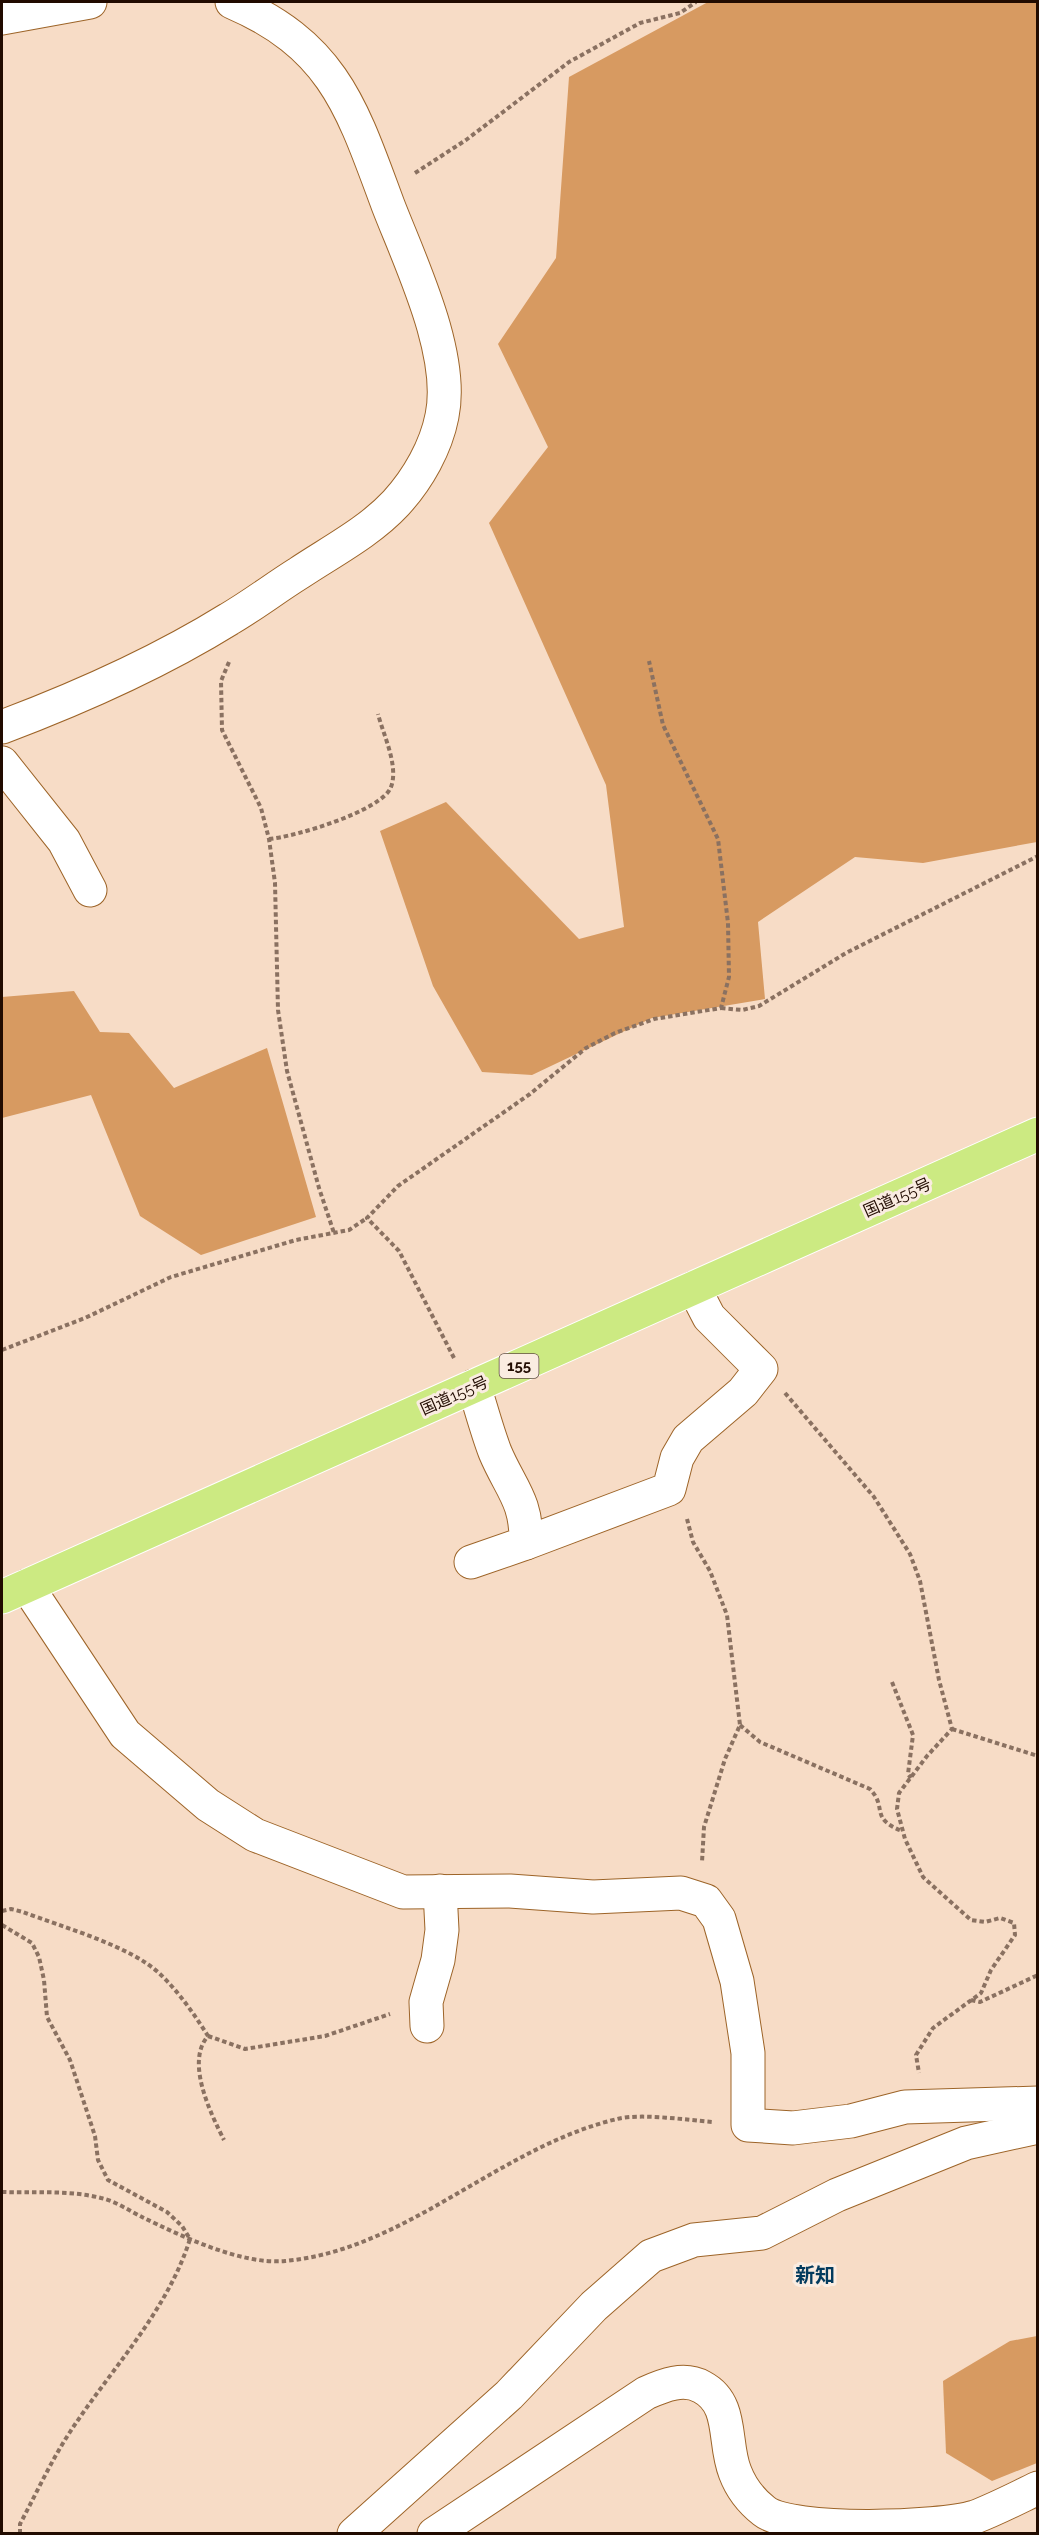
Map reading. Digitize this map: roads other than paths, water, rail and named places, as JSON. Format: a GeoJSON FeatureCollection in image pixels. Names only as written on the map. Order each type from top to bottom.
{"type":"FeatureCollection","features":[{"type":"Feature","properties":{"kind":"highway","name":"国道155号"},"geometry":{"type":"LineString","coordinates":[[14,1592],[1038,1134]]}},
{"type":"Feature","properties":{"kind":"street"},"geometry":{"type":"LineString","coordinates":[[2,18],[90,2]]}},
{"type":"Feature","properties":{"kind":"street"},"geometry":{"type":"LineString","coordinates":[[2,727],[126,673],[228,620],[375,523],[398,501],[419,472],[433,446],[442,415],[444,379],[441,363],[427,309],[357,122],[340,89],[324,66],[280,26],[232,2]]}},
{"type":"Feature","properties":{"kind":"street"},"geometry":{"type":"LineString","coordinates":[[2,763],[64,841],[90,890]]}},
{"type":"Feature","properties":{"kind":"street"},"geometry":{"type":"LineString","coordinates":[[471,1562],[669,1489],[677,1458],[688,1439],[743,1392],[761,1369],[709,1317],[694,1288]]}},
{"type":"Feature","properties":{"kind":"street"},"geometry":{"type":"LineString","coordinates":[[471,1388],[495,1453],[519,1496],[526,1527],[526,1543]]}},
{"type":"Feature","properties":{"kind":"street"},"geometry":{"type":"LineString","coordinates":[[14,1592],[124,1734],[208,1804],[255,1835],[403,1892],[510,1891],[593,1897],[681,1893],[706,1901],[719,1919],[737,1981],[748,2053],[748,2125],[793,2128],[851,2121],[905,2107],[1038,2103]]}},
{"type":"Feature","properties":{"kind":"street"},"geometry":{"type":"LineString","coordinates":[[427,2026],[426,2002],[432,1985],[442,1930],[440,1892]]}},
{"type":"Feature","properties":{"kind":"street"},"geometry":{"type":"LineString","coordinates":[[354,2534],[509,2395],[594,2306],[651,2256],[694,2240],[762,2233],[837,2195],[966,2143],[1038,2127]]}},
{"type":"Feature","properties":{"kind":"street"},"geometry":{"type":"LineString","coordinates":[[434,2534],[646,2393],[666,2384],[693,2381],[715,2394],[725,2417],[734,2470],[746,2495],[767,2513],[803,2524],[935,2529],[975,2517],[1038,2488]]}},
{"type":"Feature","properties":{"kind":"district","name":"新知"},"geometry":{"type":"Point","coordinates":[815,2275]}}]}
